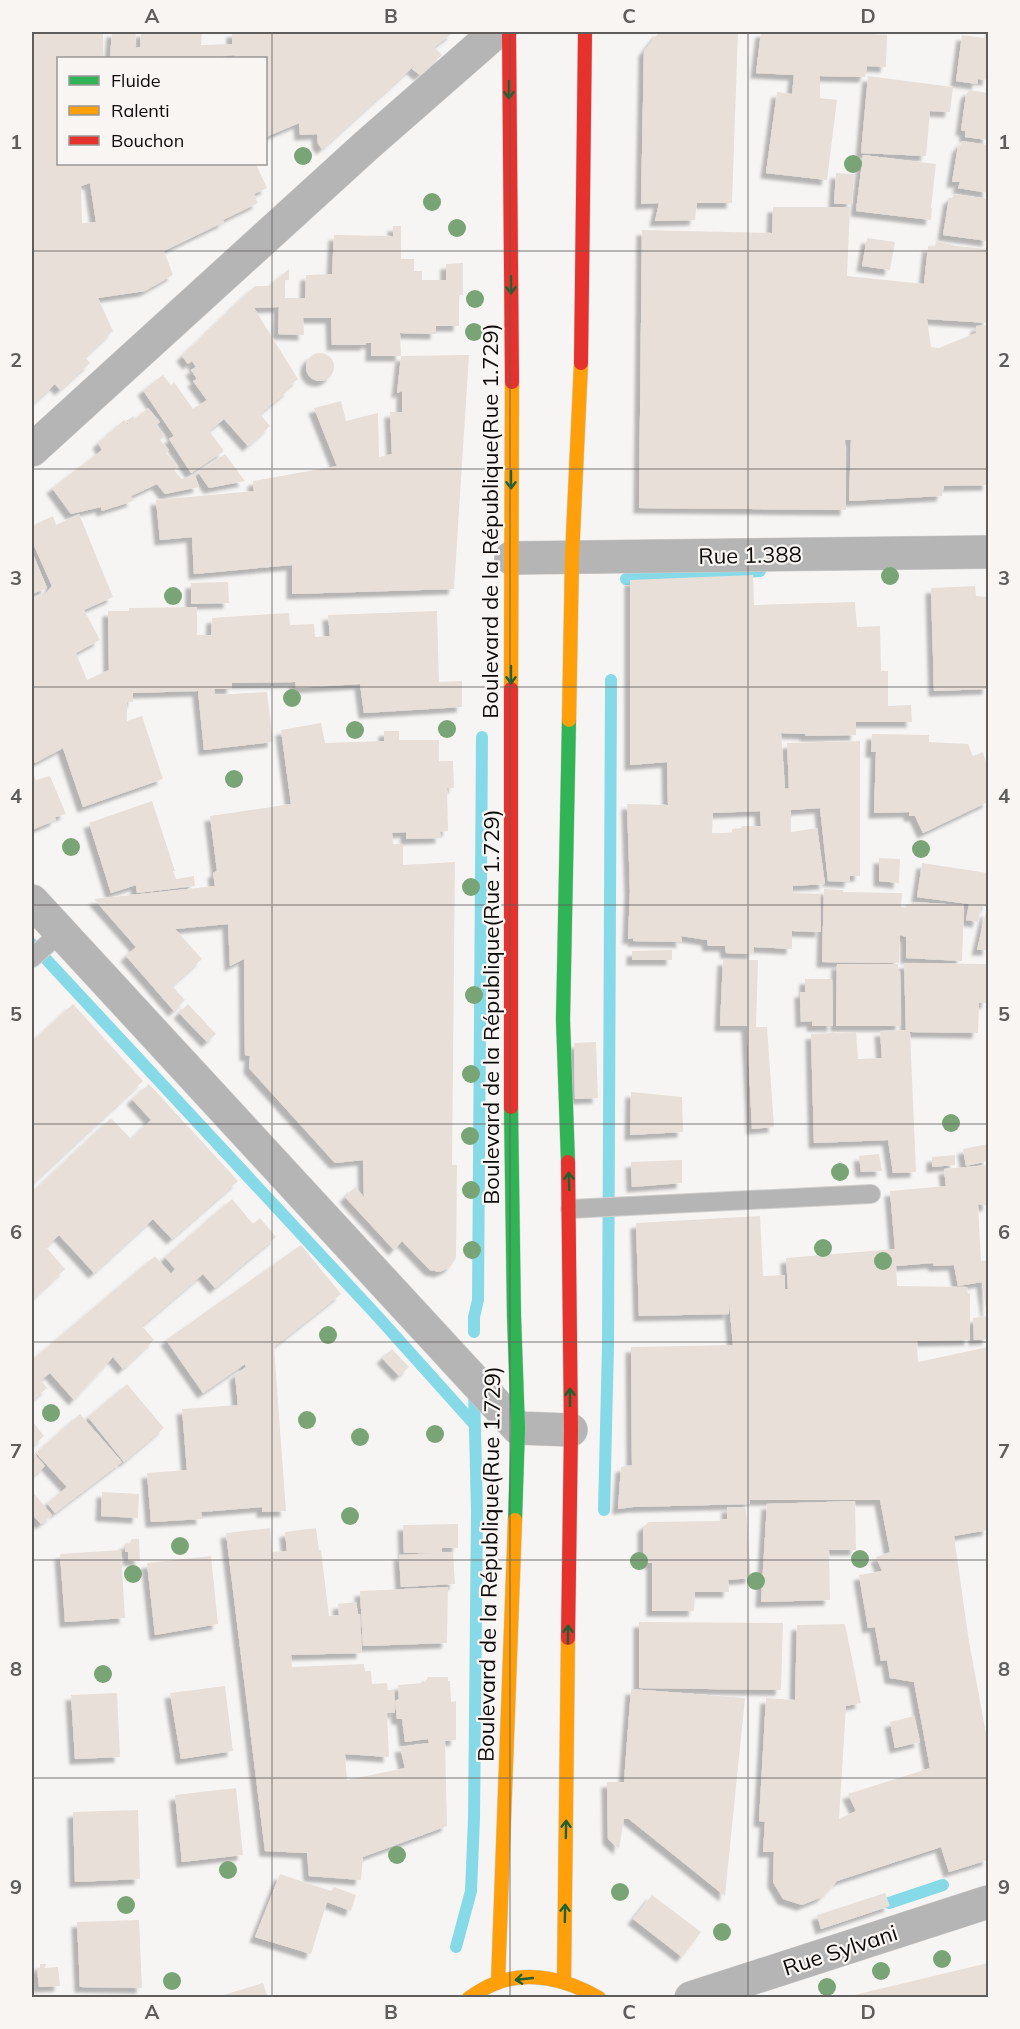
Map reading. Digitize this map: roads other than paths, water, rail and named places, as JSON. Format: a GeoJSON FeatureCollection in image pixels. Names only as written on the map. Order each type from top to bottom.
{"type":"FeatureCollection","features":[{"type":"Feature","properties":{"kind":"main road","name":"Boulevard de la République(Rue 1.729)"},"geometry":{"type":"LineString","coordinates":[[498,1982],[518,1428],[513,1292],[510,999],[509,32]]}},
{"type":"Feature","properties":{"kind":"main road"},"geometry":{"type":"LineString","coordinates":[[564,1981],[571,1430],[570,1209],[563,1020],[572,557],[582,345],[585,32]]}},
{"type":"Feature","properties":{"kind":"main road"},"geometry":{"type":"LineString","coordinates":[[469,1998],[498,1982],[531,1977],[564,1981],[586,1989],[599,1998]]}},
{"type":"Feature","properties":{"kind":"street"},"geometry":{"type":"LineString","coordinates":[[32,450],[496,32]]}},
{"type":"Feature","properties":{"kind":"street","name":"Rue 1.388"},"geometry":{"type":"LineString","coordinates":[[511,558],[988,552]]}},
{"type":"Feature","properties":{"kind":"street"},"geometry":{"type":"LineString","coordinates":[[32,901],[518,1428],[571,1430]]}},
{"type":"Feature","properties":{"kind":"street","name":"Rue Sylvani"},"geometry":{"type":"LineString","coordinates":[[691,1998],[988,1902]]}},
{"type":"Feature","properties":{"kind":"lane"},"geometry":{"type":"LineString","coordinates":[[32,958],[61,932]]}},
{"type":"Feature","properties":{"kind":"lane"},"geometry":{"type":"LineString","coordinates":[[570,1209],[871,1194]]}},
{"type":"Feature","properties":{"kind":"waterway"},"geometry":{"type":"LineString","coordinates":[[626,579],[760,571]]}},
{"type":"Feature","properties":{"kind":"waterway"},"geometry":{"type":"LineString","coordinates":[[604,1510],[608,1346],[611,680]]}},
{"type":"Feature","properties":{"kind":"waterway"},"geometry":{"type":"LineString","coordinates":[[474,1332],[474,1317],[478,1300],[482,737]]}},
{"type":"Feature","properties":{"kind":"waterway"},"geometry":{"type":"LineString","coordinates":[[32,944],[380,1319],[475,1425]]}},
{"type":"Feature","properties":{"kind":"waterway"},"geometry":{"type":"LineString","coordinates":[[456,1947],[471,1891],[474,1819],[477,1511],[474,1390]]}},
{"type":"Feature","properties":{"kind":"waterway"},"geometry":{"type":"LineString","coordinates":[[889,1903],[943,1885]]}}]}
